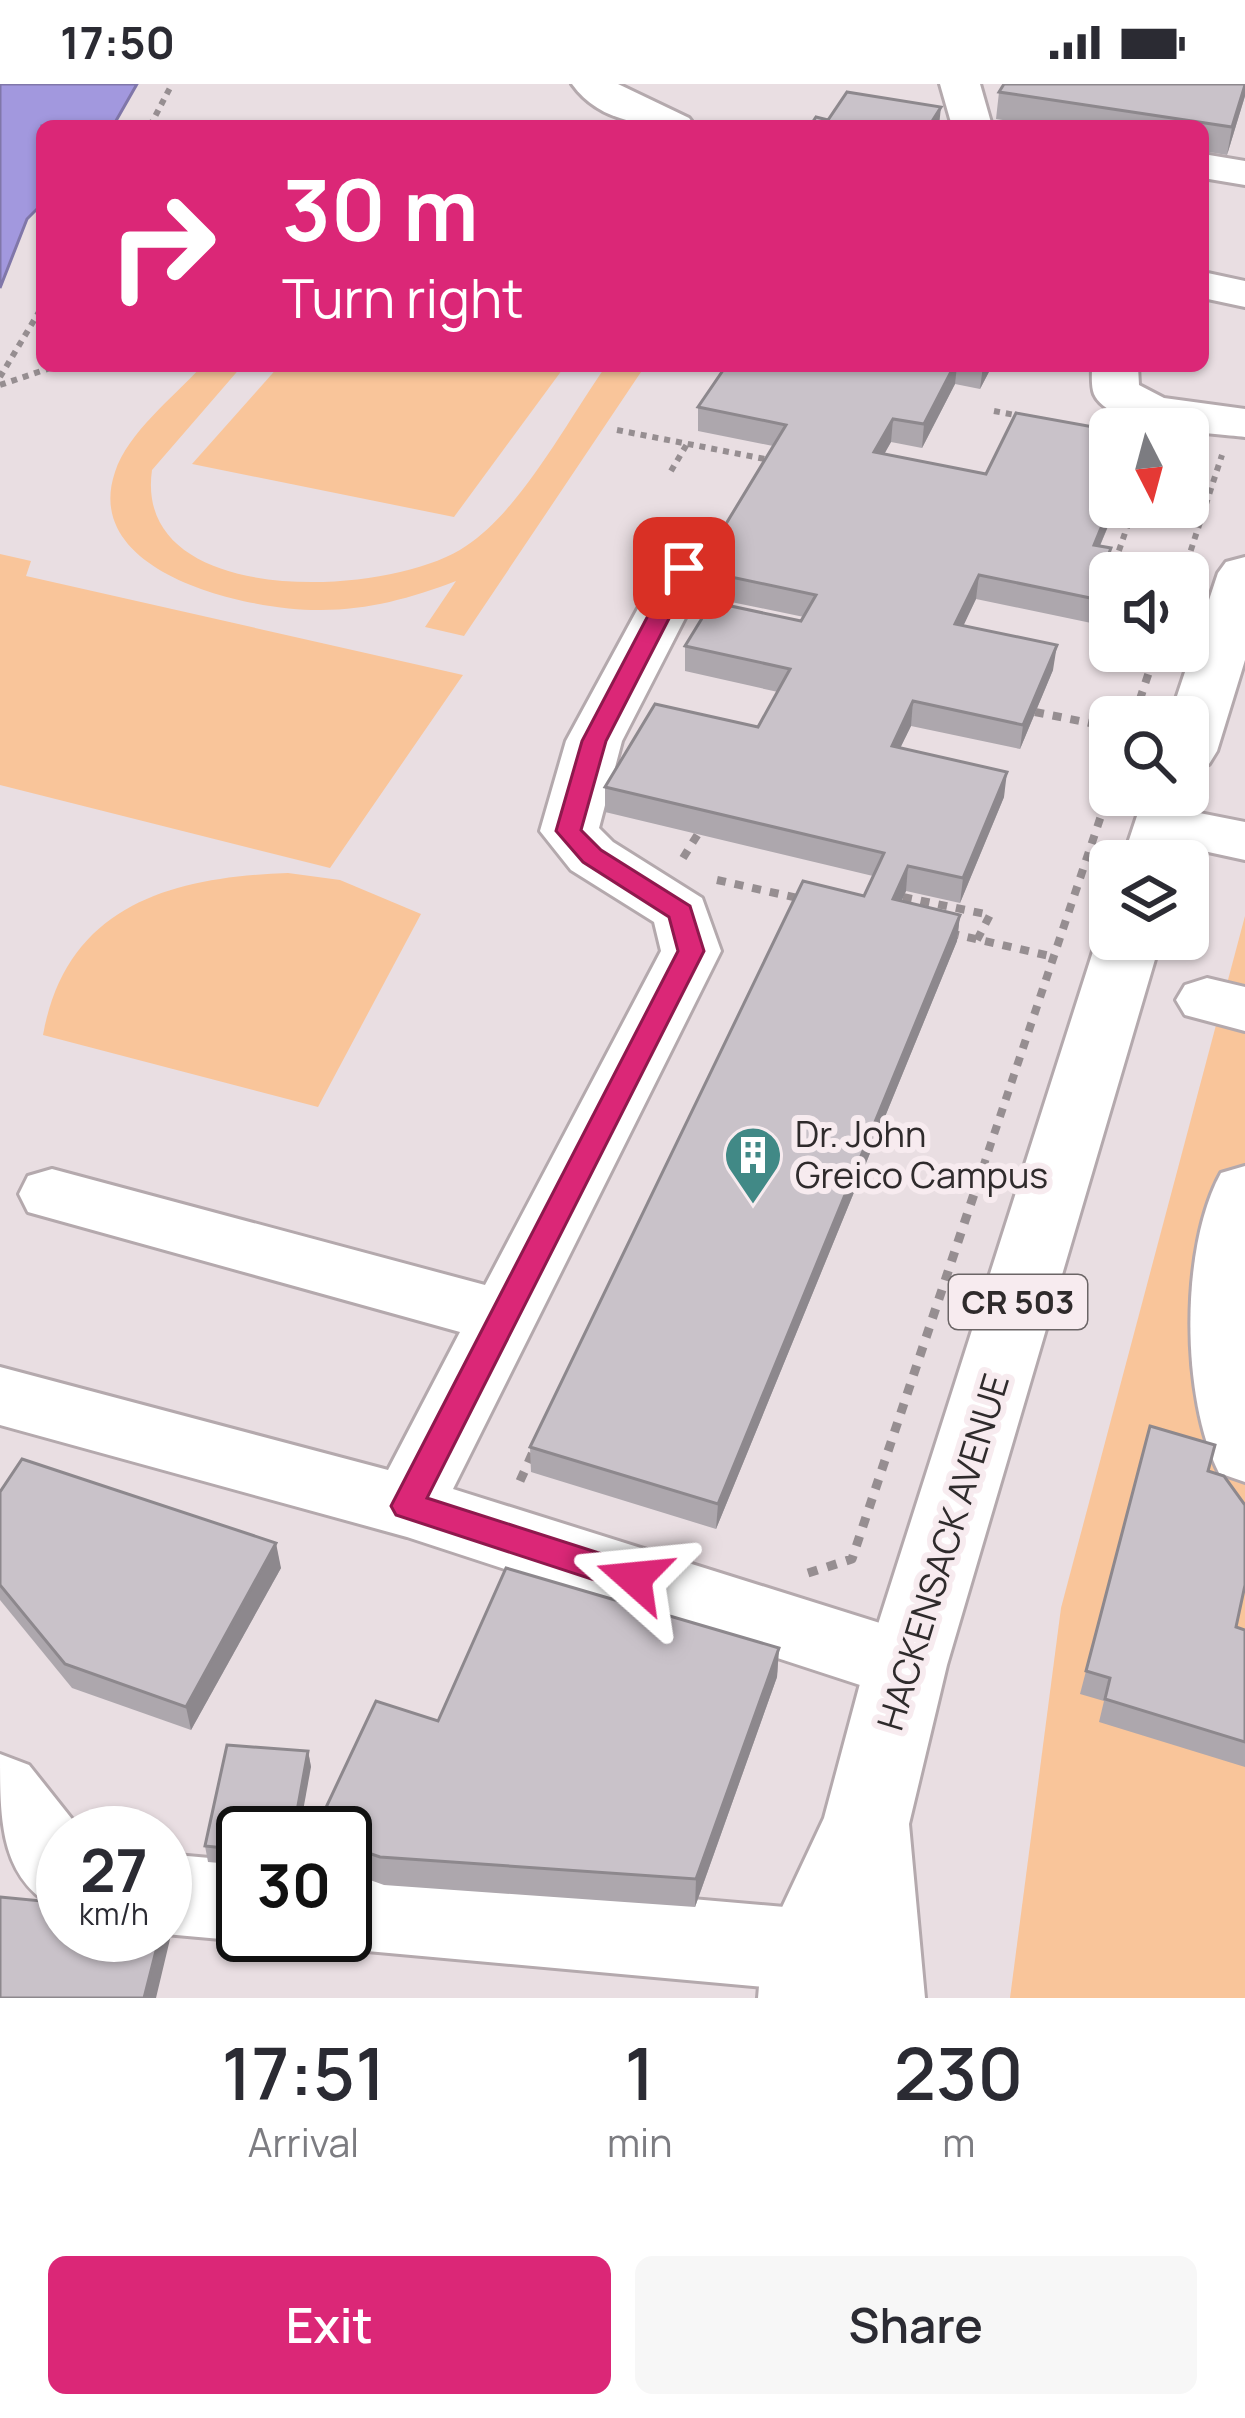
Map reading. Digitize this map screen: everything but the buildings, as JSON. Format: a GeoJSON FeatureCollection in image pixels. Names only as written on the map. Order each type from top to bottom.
{"type":"FeatureCollection","features":[{"type":"Feature","properties":{"kind":"main road"},"geometry":{"type":"LineString","coordinates":[[1206,696],[1245,572]]}},
{"type":"Feature","properties":{"kind":"main road","name":"HACKENSACK AVENUE"},"geometry":{"type":"LineString","coordinates":[[806,1974],[866,1823],[906,1665],[1123,960]]}},
{"type":"Feature","properties":{"kind":"main road","name":"HACKENSACK AVENUE"},"geometry":{"type":"LineString","coordinates":[[866,1823],[879,1998]]}},
{"type":"Feature","properties":{"kind":"street"},"geometry":{"type":"LineString","coordinates":[[592,84],[623,105],[660,120]]}},
{"type":"Feature","properties":{"kind":"street"},"geometry":{"type":"LineString","coordinates":[[959,84],[971,120]]}},
{"type":"Feature","properties":{"kind":"street"},"geometry":{"type":"LineString","coordinates":[[1209,167],[1245,173]]}},
{"type":"Feature","properties":{"kind":"street"},"geometry":{"type":"LineString","coordinates":[[1209,286],[1245,294]]}},
{"type":"Feature","properties":{"kind":"street"},"geometry":{"type":"LineString","coordinates":[[1115,372],[1116,392],[1134,405],[1239,423]]}},
{"type":"Feature","properties":{"kind":"street"},"geometry":{"type":"LineString","coordinates":[[407,1506],[691,951],[681,913],[592,856],[568,831],[594,741],[698,544]]}},
{"type":"Feature","properties":{"kind":"street"},"geometry":{"type":"LineString","coordinates":[[1164,827],[1245,842]]}},
{"type":"Feature","properties":{"kind":"street"},"geometry":{"type":"LineString","coordinates":[[1245,1191],[1236,1211],[1228,1351],[1234,1427],[1245,1452]]}},
{"type":"Feature","properties":{"kind":"street"},"geometry":{"type":"LineString","coordinates":[[52,1195],[504,1317]]}},
{"type":"Feature","properties":{"kind":"street"},"geometry":{"type":"LineString","coordinates":[[0,1396],[407,1506],[906,1665]]}},
{"type":"Feature","properties":{"kind":"street"},"geometry":{"type":"LineString","coordinates":[[372,1914],[806,1974]]}},
{"type":"Feature","properties":{"kind":"path"},"geometry":{"type":"LineString","coordinates":[[153,120],[172,84]]}},
{"type":"Feature","properties":{"kind":"path"},"geometry":{"type":"LineString","coordinates":[[0,381],[36,318]]}},
{"type":"Feature","properties":{"kind":"path"},"geometry":{"type":"LineString","coordinates":[[0,381],[36,371]]}},
{"type":"Feature","properties":{"kind":"path"},"geometry":{"type":"LineString","coordinates":[[994,411],[1041,419]]}},
{"type":"Feature","properties":{"kind":"path"},"geometry":{"type":"LineString","coordinates":[[1191,552],[1239,423]]}},
{"type":"Feature","properties":{"kind":"path"},"geometry":{"type":"LineString","coordinates":[[617,430],[777,461]]}},
{"type":"Feature","properties":{"kind":"path"},"geometry":{"type":"LineString","coordinates":[[671,471],[687,444]]}},
{"type":"Feature","properties":{"kind":"path"},"geometry":{"type":"LineString","coordinates":[[1035,712],[1089,723]]}},
{"type":"Feature","properties":{"kind":"path"},"geometry":{"type":"LineString","coordinates":[[794,1577],[852,1559],[1101,816]]}},
{"type":"Feature","properties":{"kind":"path"},"geometry":{"type":"LineString","coordinates":[[675,871],[698,834]]}},
{"type":"Feature","properties":{"kind":"path"},"geometry":{"type":"LineString","coordinates":[[696,875],[824,904]]}},
{"type":"Feature","properties":{"kind":"path"},"geometry":{"type":"LineString","coordinates":[[902,897],[990,915],[977,940]]}},
{"type":"Feature","properties":{"kind":"path"},"geometry":{"type":"LineString","coordinates":[[935,929],[1054,957]]}},
{"type":"Feature","properties":{"kind":"path"},"geometry":{"type":"LineString","coordinates":[[520,1481],[540,1439]]}},
{"type":"Feature","properties":{"kind":"path"},"geometry":{"type":"LineString","coordinates":[[497,1476],[526,1482],[517,1502]]}},
{"type":"Feature","properties":{"kind":"shaded area"},"geometry":{"type":"Polygon","coordinates":[[[0,84],[137,84],[116,120],[36,120],[36,210],[27,219],[0,288],[0,84]]]}},
{"type":"Feature","properties":{"kind":"shaded area"},"geometry":{"type":"Polygon","coordinates":[[[196,372],[237,372],[152,470],[157,516],[182,548],[223,569],[273,580],[328,582],[382,576],[430,563],[466,546],[524,488],[602,372],[641,372],[464,636],[425,627],[456,581],[373,605],[291,609],[216,594],[147,561],[123,537],[111,508],[115,472],[141,429],[196,372]]]}},
{"type":"Feature","properties":{"kind":"shaded area"},"geometry":{"type":"Polygon","coordinates":[[[274,372],[561,372],[454,517],[192,464],[274,372]]]}},
{"type":"Feature","properties":{"kind":"shaded area"},"geometry":{"type":"Polygon","coordinates":[[[0,554],[31,561],[26,576],[463,675],[330,868],[0,785],[0,554]]]}},
{"type":"Feature","properties":{"kind":"shaded area"},"geometry":{"type":"Polygon","coordinates":[[[288,873],[340,880],[421,914],[318,1107],[43,1035],[55,991],[75,955],[100,928],[131,907],[204,882],[288,873]]]}},
{"type":"Feature","properties":{"kind":"shaded area"},"geometry":{"type":"Polygon","coordinates":[[[1245,916],[1245,1998],[1010,1998],[1061,1608],[1245,916]]]}},
{"type":"Feature","properties":{"kind":"place","name":"Dr. John Greico Campus"},"geometry":{"type":"Point","coordinates":[753,1206]}},
{"type":"Feature","properties":{"kind":"route"},"geometry":{"type":"LineString","coordinates":[[634,1578],[407,1506],[691,951],[681,913],[592,856],[568,831],[594,741],[684,568]]}}]}
